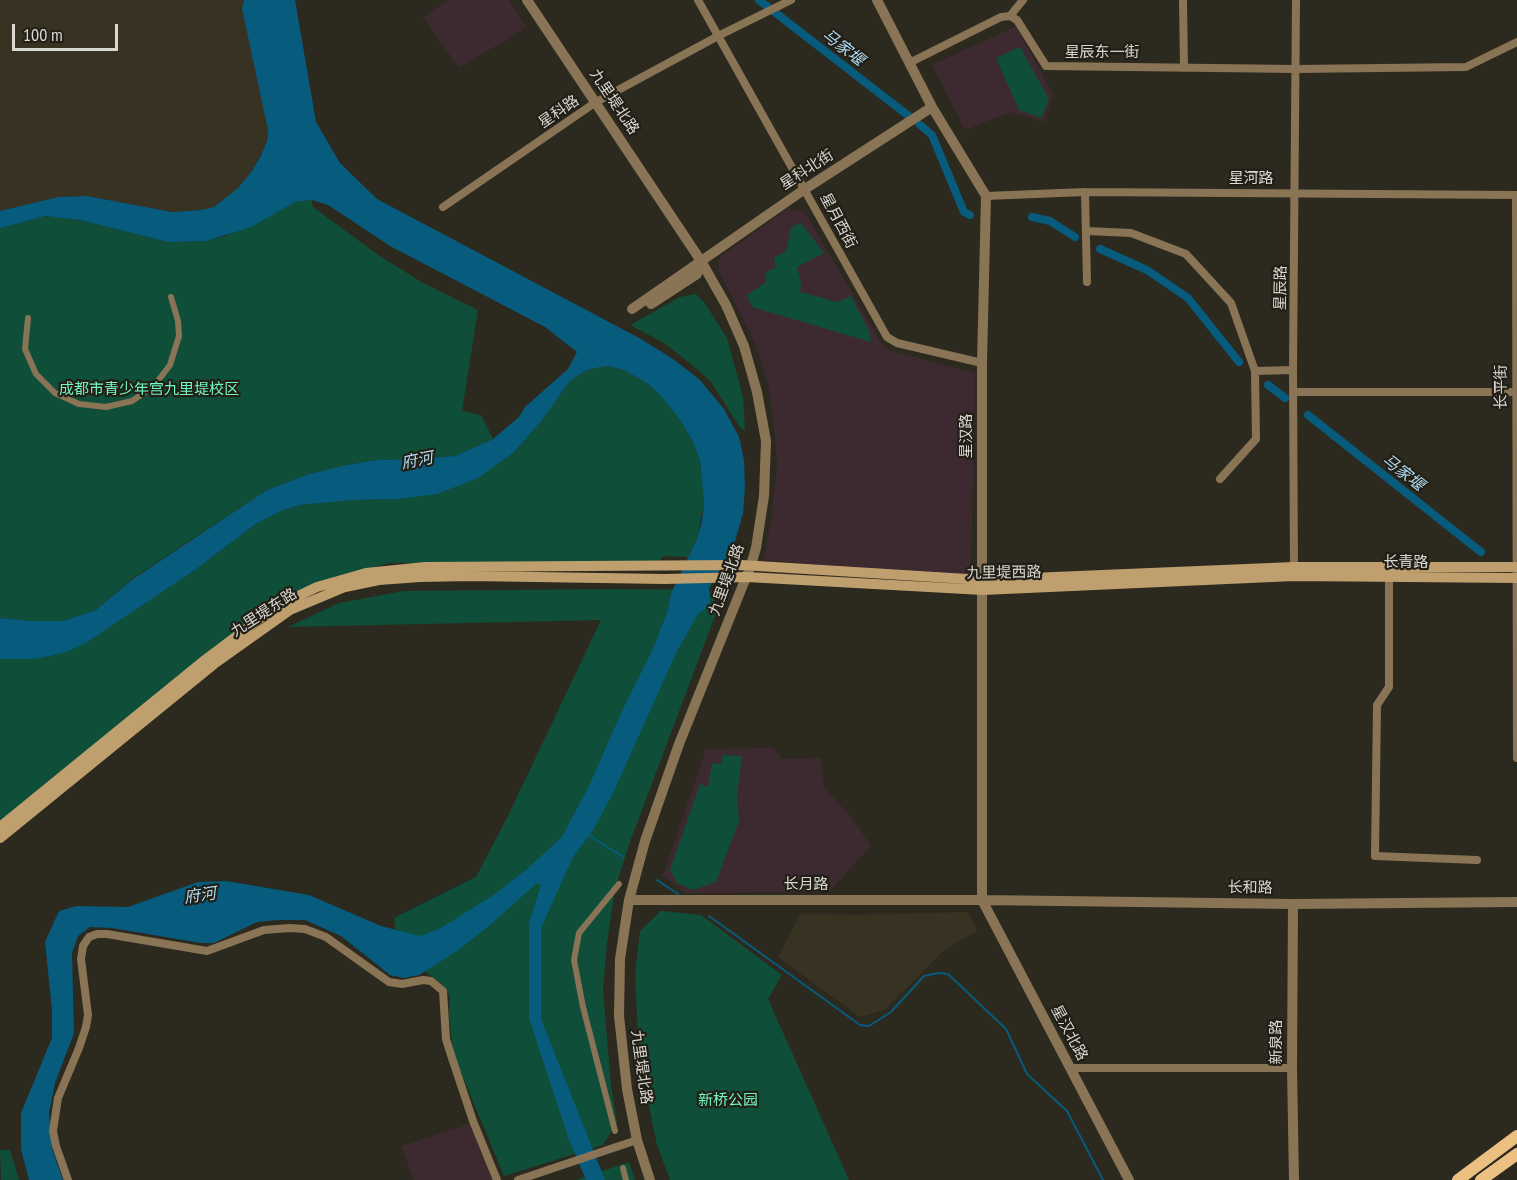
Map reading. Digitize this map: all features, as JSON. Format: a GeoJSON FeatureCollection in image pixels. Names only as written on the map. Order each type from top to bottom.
{"type":"FeatureCollection","features":[{"type":"Feature","properties":{"kind":"main road"},"geometry":{"type":"LineString","coordinates":[[0,827],[205,660],[262,617],[290,600],[340,579],[366,573],[425,567],[751,565],[983,585]]}},
{"type":"Feature","properties":{"kind":"main road"},"geometry":{"type":"LineString","coordinates":[[1294,572],[1516,572]]}},
{"type":"Feature","properties":{"kind":"main road","name":"九里堤西路"},"geometry":{"type":"LineString","coordinates":[[715,578],[747,577],[983,585],[1294,572]]}},
{"type":"Feature","properties":{"kind":"main road","name":"长青路"},"geometry":{"type":"LineString","coordinates":[[1294,572],[1389,578],[1516,572]]}},
{"type":"Feature","properties":{"kind":"main road","name":"九里堤东路"},"geometry":{"type":"LineString","coordinates":[[0,838],[214,664],[290,610],[345,587],[379,580],[420,577],[715,578]]}},
{"type":"Feature","properties":{"kind":"main road"},"geometry":{"type":"LineString","coordinates":[[1458,1180],[1517,1136]]}},
{"type":"Feature","properties":{"kind":"main road"},"geometry":{"type":"LineString","coordinates":[[1481,1180],[1517,1154]]}},
{"type":"Feature","properties":{"kind":"street","name":"九里堤北路"},"geometry":{"type":"LineString","coordinates":[[527,0],[701,261],[726,304],[744,346],[758,392],[766,441],[764,496],[751,565],[679,744],[645,841],[629,900],[620,959],[619,1016],[627,1089],[637,1140],[650,1180]]}},
{"type":"Feature","properties":{"kind":"street","name":"星月西街"},"geometry":{"type":"LineString","coordinates":[[698,0],[720,35],[887,338],[897,343],[982,363]]}},
{"type":"Feature","properties":{"kind":"street","name":"星科路"},"geometry":{"type":"LineString","coordinates":[[443,207],[596,102],[720,35],[791,0]]}},
{"type":"Feature","properties":{"kind":"street"},"geometry":{"type":"LineString","coordinates":[[877,0],[932,107],[986,196]]}},
{"type":"Feature","properties":{"kind":"street"},"geometry":{"type":"LineString","coordinates":[[909,63],[1000,17],[1010,16],[1023,0]]}},
{"type":"Feature","properties":{"kind":"street"},"geometry":{"type":"LineString","coordinates":[[1184,0],[1184,68]]}},
{"type":"Feature","properties":{"kind":"street","name":"星辰路"},"geometry":{"type":"LineString","coordinates":[[1294,572],[1296,0]]}},
{"type":"Feature","properties":{"kind":"street","name":"星辰东一街"},"geometry":{"type":"LineString","coordinates":[[1010,16],[1017,20],[1046,66],[1296,69],[1466,68],[1517,42]]}},
{"type":"Feature","properties":{"kind":"street","name":"星科北街"},"geometry":{"type":"LineString","coordinates":[[701,261],[697,274],[649,306],[632,309],[701,261],[806,189],[932,107]]}},
{"type":"Feature","properties":{"kind":"street"},"geometry":{"type":"LineString","coordinates":[[1085,192],[1087,282]]}},
{"type":"Feature","properties":{"kind":"street","name":"星河路"},"geometry":{"type":"LineString","coordinates":[[986,196],[1085,192],[1516,196]]}},
{"type":"Feature","properties":{"kind":"street","name":"星汉路"},"geometry":{"type":"LineString","coordinates":[[982,900],[982,363],[986,196]]}},
{"type":"Feature","properties":{"kind":"street","name":"长平街"},"geometry":{"type":"LineString","coordinates":[[1516,196],[1517,758]]}},
{"type":"Feature","properties":{"kind":"street"},"geometry":{"type":"LineString","coordinates":[[1086,231],[1131,233],[1186,254],[1231,303],[1255,371],[1256,439],[1220,479]]}},
{"type":"Feature","properties":{"kind":"street"},"geometry":{"type":"LineString","coordinates":[[28,318],[25,349],[36,374],[55,393],[79,404],[106,407],[132,401],[154,386],[170,365],[179,336],[178,321],[171,297]]}},
{"type":"Feature","properties":{"kind":"street"},"geometry":{"type":"LineString","coordinates":[[1255,371],[1293,370]]}},
{"type":"Feature","properties":{"kind":"street"},"geometry":{"type":"LineString","coordinates":[[1293,392],[1516,392]]}},
{"type":"Feature","properties":{"kind":"street"},"geometry":{"type":"LineString","coordinates":[[1389,578],[1389,687],[1377,705],[1375,856],[1477,860]]}},
{"type":"Feature","properties":{"kind":"street"},"geometry":{"type":"LineString","coordinates":[[615,1131],[583,1007],[574,960],[579,933],[619,884]]}},
{"type":"Feature","properties":{"kind":"street","name":"长月路"},"geometry":{"type":"LineString","coordinates":[[629,900],[982,900]]}},
{"type":"Feature","properties":{"kind":"street","name":"长和路"},"geometry":{"type":"LineString","coordinates":[[982,900],[1293,904],[1517,902]]}},
{"type":"Feature","properties":{"kind":"street","name":"星汉北路"},"geometry":{"type":"LineString","coordinates":[[982,900],[1129,1180]]}},
{"type":"Feature","properties":{"kind":"street","name":"新泉路"},"geometry":{"type":"LineString","coordinates":[[1293,904],[1294,1180]]}},
{"type":"Feature","properties":{"kind":"street"},"geometry":{"type":"LineString","coordinates":[[68,1180],[56,1146],[54,1122],[58,1098],[86,1027],[88,1015],[81,959],[83,946],[89,937],[107,934],[207,951],[264,930],[290,928],[305,929],[326,937],[389,982],[402,984],[423,980],[431,981],[443,991],[446,1039],[473,1121],[497,1180]]}},
{"type":"Feature","properties":{"kind":"street"},"geometry":{"type":"LineString","coordinates":[[1071,1068],[1292,1068]]}},
{"type":"Feature","properties":{"kind":"street"},"geometry":{"type":"LineString","coordinates":[[518,1180],[637,1140]]}},
{"type":"Feature","properties":{"kind":"street"},"geometry":{"type":"LineString","coordinates":[[623,1168],[626,1180]]}},
{"type":"Feature","properties":{"kind":"shaded area"},"geometry":{"type":"Polygon","coordinates":[[[0,0],[244,0],[242,9],[268,129],[267,141],[252,171],[222,202],[214,207],[201,210],[172,212],[87,196],[58,197],[0,211],[0,0]]]}},
{"type":"Feature","properties":{"kind":"shaded area"},"geometry":{"type":"Polygon","coordinates":[[[448,0],[509,0],[527,27],[459,68],[423,17],[448,0]]]}},
{"type":"Feature","properties":{"kind":"shaded area"},"geometry":{"type":"Polygon","coordinates":[[[1016,26],[1053,95],[1044,122],[1010,112],[965,130],[932,65],[1016,26]]]}},
{"type":"Feature","properties":{"kind":"shaded area"},"geometry":{"type":"Polygon","coordinates":[[[787,209],[804,211],[885,349],[975,373],[971,577],[763,560],[771,521],[777,466],[768,383],[753,339],[718,269],[720,257],[787,209]]]}},
{"type":"Feature","properties":{"kind":"shaded area"},"geometry":{"type":"Polygon","coordinates":[[[773,748],[782,759],[821,758],[824,788],[849,814],[871,846],[829,892],[686,893],[663,876],[706,749],[773,748]]]}},
{"type":"Feature","properties":{"kind":"shaded area"},"geometry":{"type":"Polygon","coordinates":[[[968,912],[977,931],[943,951],[884,1010],[860,1017],[778,957],[800,914],[968,912]]]}},
{"type":"Feature","properties":{"kind":"shaded area"},"geometry":{"type":"Polygon","coordinates":[[[470,1124],[492,1180],[414,1180],[401,1146],[470,1124]]]}},
{"type":"Feature","properties":{"kind":"green space"},"geometry":{"type":"Polygon","coordinates":[[[1020,47],[1049,99],[1041,118],[1019,110],[996,58],[1020,47]]]}},
{"type":"Feature","properties":{"kind":"green space","name":"成都市青少年宫九里堤校区"},"geometry":{"type":"Polygon","coordinates":[[[312,200],[313,207],[381,257],[425,284],[478,310],[462,411],[481,415],[493,439],[455,456],[377,460],[306,475],[267,490],[133,578],[96,610],[63,621],[0,618],[0,228],[46,216],[80,220],[168,242],[206,241],[225,236],[295,202],[312,200]]]}},
{"type":"Feature","properties":{"kind":"green space"},"geometry":{"type":"Polygon","coordinates":[[[800,222],[824,253],[797,267],[801,282],[800,292],[837,302],[851,296],[870,333],[871,342],[752,307],[747,295],[766,282],[765,273],[776,267],[774,258],[786,251],[791,228],[800,222]]]}},
{"type":"Feature","properties":{"kind":"green space"},"geometry":{"type":"Polygon","coordinates":[[[696,294],[704,302],[727,338],[743,397],[745,430],[741,429],[711,382],[696,368],[664,343],[630,325],[680,297],[696,294]]]}},
{"type":"Feature","properties":{"kind":"green space"},"geometry":{"type":"Polygon","coordinates":[[[607,366],[624,370],[647,383],[681,421],[693,442],[700,461],[704,503],[697,539],[688,557],[664,556],[658,562],[389,563],[327,580],[267,606],[0,821],[0,659],[34,659],[86,643],[195,570],[257,523],[281,511],[300,505],[398,499],[514,452],[543,419],[569,382],[586,370],[607,366]]]}},
{"type":"Feature","properties":{"kind":"green space"},"geometry":{"type":"Polygon","coordinates":[[[709,590],[718,608],[631,839],[615,889],[603,990],[611,1086],[617,1122],[603,1145],[504,1176],[453,1053],[449,1014],[450,997],[442,984],[399,952],[394,918],[476,877],[507,818],[601,620],[288,627],[339,603],[404,591],[709,590]]]}},
{"type":"Feature","properties":{"kind":"green space"},"geometry":{"type":"Polygon","coordinates":[[[723,755],[742,756],[737,796],[739,821],[716,882],[693,890],[677,883],[670,870],[700,784],[708,787],[712,763],[721,764],[723,755]]]}},
{"type":"Feature","properties":{"kind":"green space","name":"新桥公园"},"geometry":{"type":"Polygon","coordinates":[[[661,911],[701,915],[782,975],[768,999],[849,1180],[670,1180],[657,1145],[639,1057],[635,974],[640,931],[661,911]]]}},
{"type":"Feature","properties":{"kind":"green space"},"geometry":{"type":"Polygon","coordinates":[[[0,1150],[10,1150],[19,1180],[1,1180],[0,1150]]]}},
{"type":"Feature","properties":{"kind":"green space"},"geometry":{"type":"Polygon","coordinates":[[[629,1162],[635,1180],[576,1180],[629,1162]]]}},
{"type":"Feature","properties":{"kind":"water","name":"府河"},"geometry":{"type":"Polygon","coordinates":[[[244,0],[295,0],[316,122],[340,163],[377,199],[641,339],[673,359],[700,380],[724,409],[739,437],[744,460],[743,513],[734,545],[709,588],[710,605],[698,614],[677,651],[613,793],[593,830],[573,857],[541,928],[541,1019],[605,1180],[586,1180],[568,1137],[529,1018],[529,923],[541,885],[537,883],[457,951],[419,975],[404,978],[390,975],[341,936],[305,920],[257,922],[214,943],[201,943],[112,928],[90,927],[78,936],[72,953],[74,1033],[55,1083],[49,1113],[52,1149],[63,1180],[29,1180],[21,1149],[21,1113],[52,1038],[52,1010],[45,942],[59,911],[77,906],[128,907],[198,882],[226,881],[309,895],[381,926],[420,936],[441,928],[495,894],[562,837],[589,786],[622,711],[652,651],[667,613],[672,591],[697,539],[702,521],[704,503],[700,461],[693,442],[681,421],[647,383],[624,370],[607,366],[586,370],[569,382],[543,419],[514,452],[478,478],[437,494],[398,499],[300,505],[281,511],[257,523],[195,570],[86,643],[64,653],[34,659],[0,659],[0,618],[63,621],[96,610],[133,579],[267,490],[306,475],[346,465],[377,460],[455,456],[493,439],[568,369],[577,352],[545,327],[390,246],[328,205],[312,200],[295,202],[251,227],[206,241],[168,242],[80,220],[46,216],[0,228],[0,211],[58,197],[87,196],[172,212],[214,207],[238,188],[261,155],[267,141],[268,130],[242,9],[244,0]]]}},
{"type":"Feature","properties":{"kind":"waterway","name":"马家堰"},"geometry":{"type":"LineString","coordinates":[[759,0],[910,117]]}},
{"type":"Feature","properties":{"kind":"waterway","name":"马家堰"},"geometry":{"type":"LineString","coordinates":[[919,124],[932,135],[964,212],[970,215]]}},
{"type":"Feature","properties":{"kind":"waterway","name":"马家堰"},"geometry":{"type":"LineString","coordinates":[[1032,217],[1050,221],[1075,237]]}},
{"type":"Feature","properties":{"kind":"waterway","name":"马家堰"},"geometry":{"type":"LineString","coordinates":[[1100,249],[1147,270],[1188,298],[1239,362]]}},
{"type":"Feature","properties":{"kind":"waterway","name":"马家堰"},"geometry":{"type":"LineString","coordinates":[[1268,385],[1285,398]]}},
{"type":"Feature","properties":{"kind":"waterway","name":"马家堰"},"geometry":{"type":"LineString","coordinates":[[1308,415],[1481,552]]}},
{"type":"Feature","properties":{"kind":"waterway"},"geometry":{"type":"LineString","coordinates":[[587,834],[623,857]]}},
{"type":"Feature","properties":{"kind":"waterway"},"geometry":{"type":"LineString","coordinates":[[657,880],[678,894]]}},
{"type":"Feature","properties":{"kind":"waterway"},"geometry":{"type":"LineString","coordinates":[[709,916],[860,1025],[869,1026],[891,1012],[924,976],[938,973],[948,974],[1006,1029],[1027,1074],[1067,1111],[1103,1180]]}}]}
